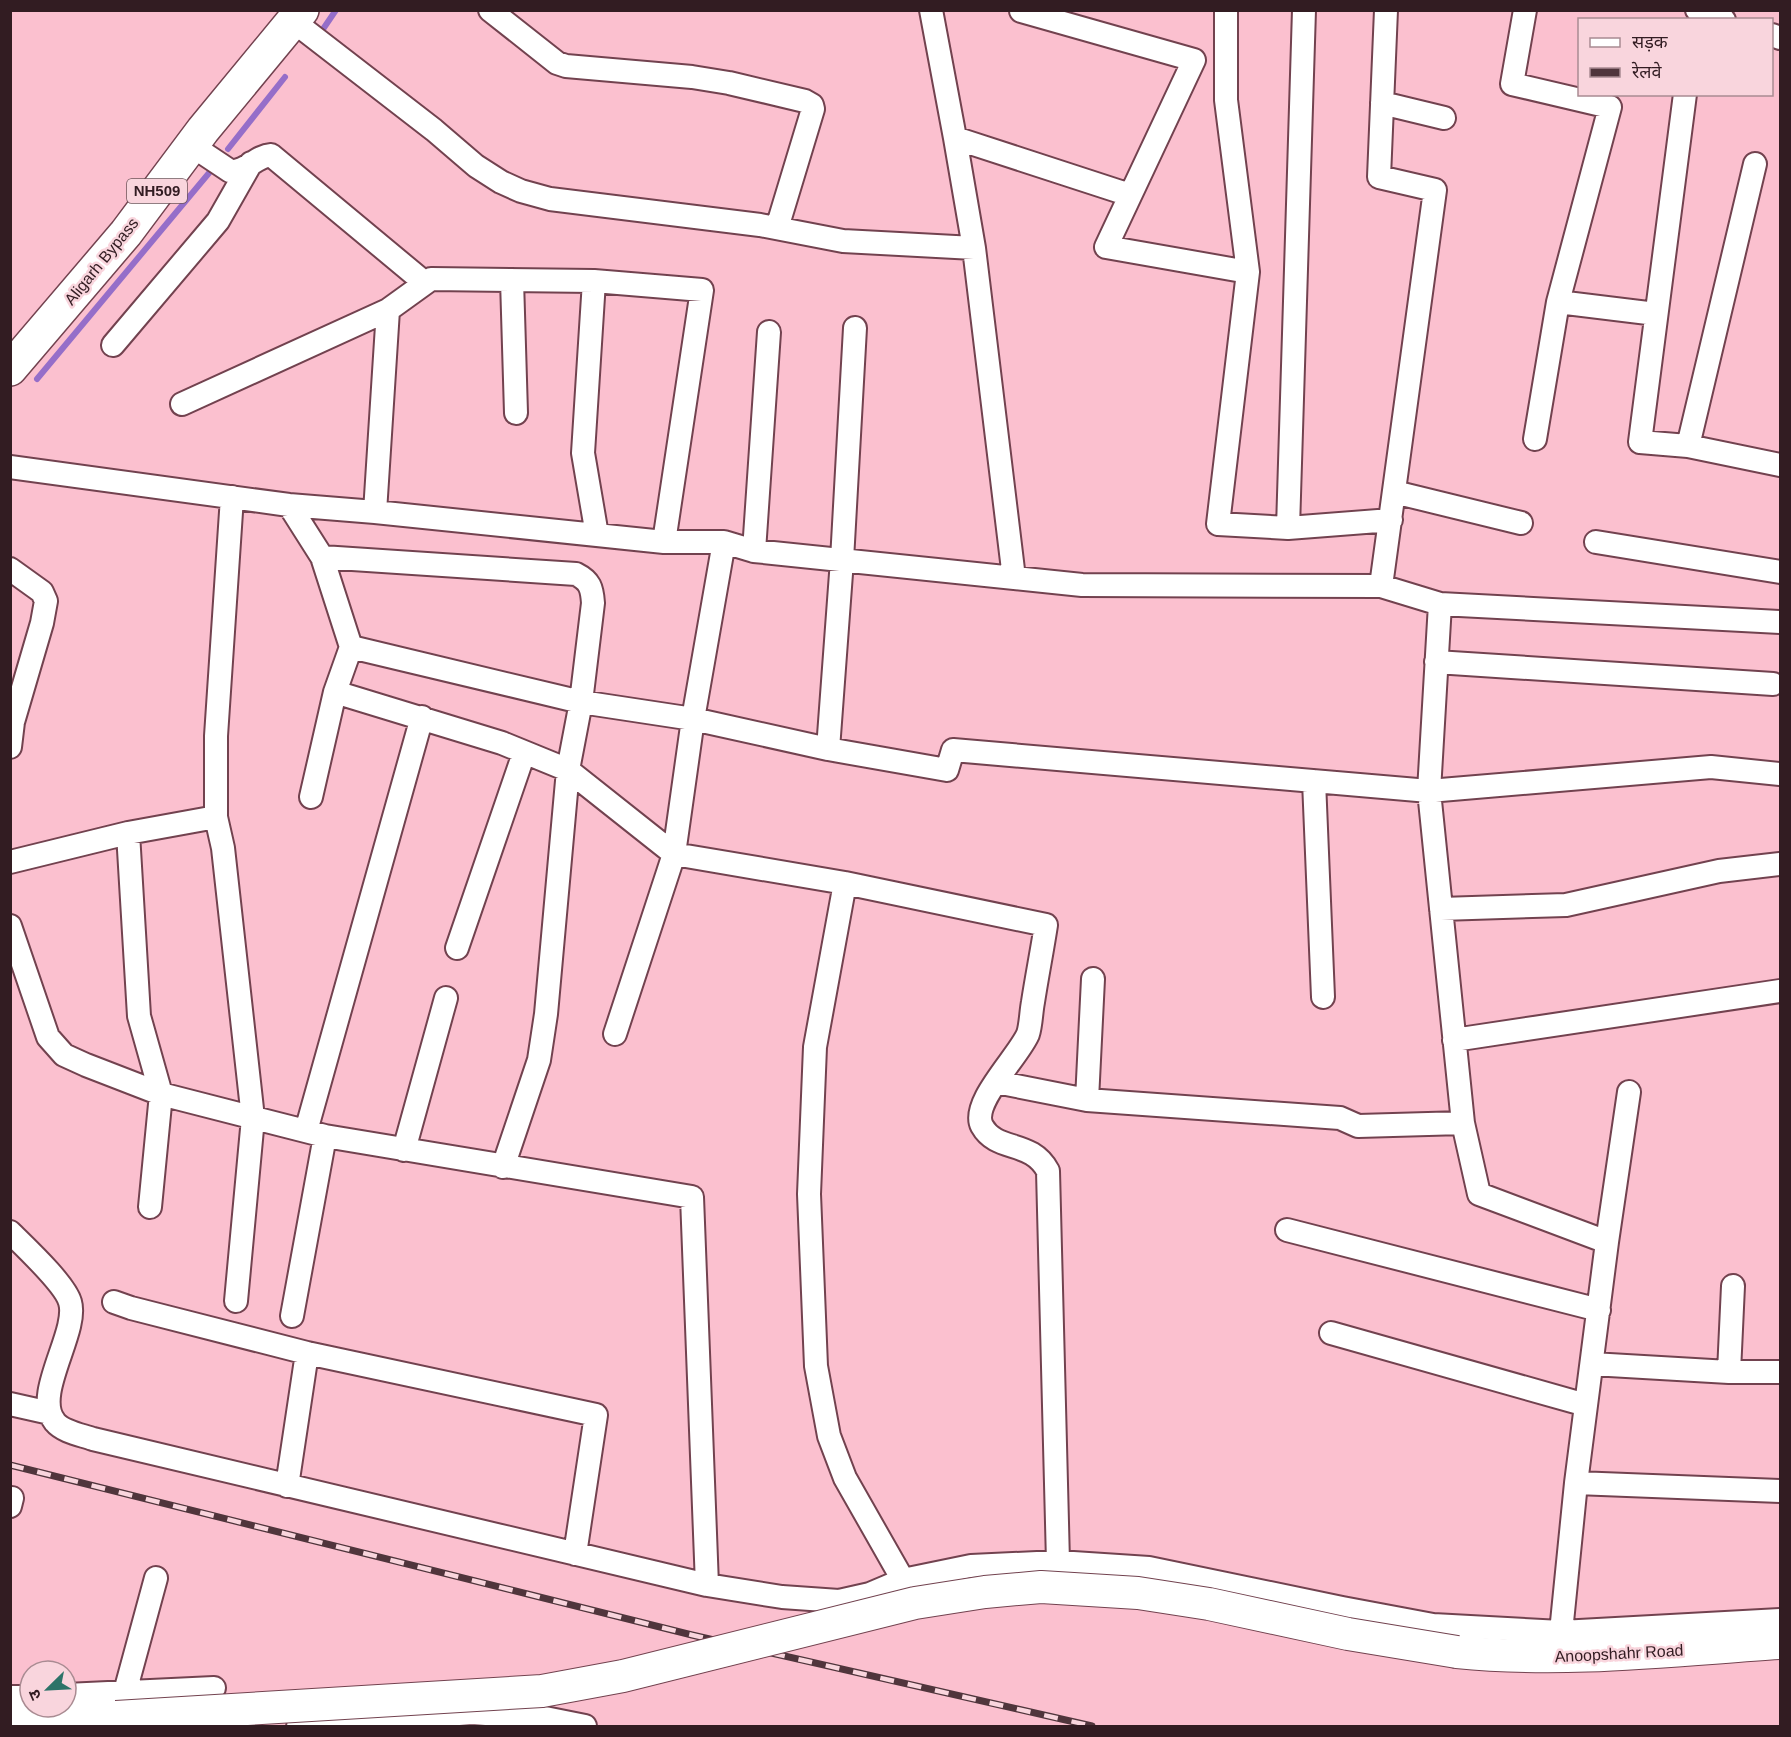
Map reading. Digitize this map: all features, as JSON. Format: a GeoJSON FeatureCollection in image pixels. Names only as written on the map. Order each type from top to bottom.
{"type":"FeatureCollection","features":[{"type":"Feature","properties":{"kind":"highway","name":"Aligarh Bypass"},"geometry":{"type":"LineString","coordinates":[[13,362],[126,233],[191,145],[298,16]]}},
{"type":"Feature","properties":{"kind":"main road","name":"Anoopshahr Road"},"geometry":{"type":"LineString","coordinates":[[10,1721],[121,1705],[543,1691],[622,1676],[915,1603],[985,1592],[1041,1587],[1138,1593],[1209,1604],[1348,1634],[1457,1652],[1505,1657],[1554,1657],[1780,1643]]}},
{"type":"Feature","properties":{"kind":"street"},"geometry":{"type":"LineString","coordinates":[[490,10],[551,58],[566,66],[692,77],[729,83],[805,101],[812,105],[813,110],[777,228]]}},
{"type":"Feature","properties":{"kind":"street"},"geometry":{"type":"LineString","coordinates":[[930,10],[974,248],[1014,578]]}},
{"type":"Feature","properties":{"kind":"street"},"geometry":{"type":"LineString","coordinates":[[1226,10],[1226,100],[1248,272],[1218,524],[1288,528],[1391,520]]}},
{"type":"Feature","properties":{"kind":"street"},"geometry":{"type":"LineString","coordinates":[[1288,528],[1304,10]]}},
{"type":"Feature","properties":{"kind":"street"},"geometry":{"type":"LineString","coordinates":[[1382,586],[1435,190],[1379,177],[1386,10]]}},
{"type":"Feature","properties":{"kind":"street"},"geometry":{"type":"LineString","coordinates":[[1525,10],[1512,84],[1610,107],[1558,302],[1535,439]]}},
{"type":"Feature","properties":{"kind":"street"},"geometry":{"type":"LineString","coordinates":[[1696,10],[1718,18]]}},
{"type":"Feature","properties":{"kind":"street"},"geometry":{"type":"LineString","coordinates":[[1021,11],[1194,60],[1106,247],[1248,272]]}},
{"type":"Feature","properties":{"kind":"street"},"geometry":{"type":"LineString","coordinates":[[298,16],[476,166],[511,187],[550,199],[777,228],[843,241],[974,248]]}},
{"type":"Feature","properties":{"kind":"street"},"geometry":{"type":"LineString","coordinates":[[1685,96],[1640,442],[1688,446],[1780,465]]}},
{"type":"Feature","properties":{"kind":"street"},"geometry":{"type":"LineString","coordinates":[[1382,103],[1444,118]]}},
{"type":"Feature","properties":{"kind":"street"},"geometry":{"type":"LineString","coordinates":[[955,138],[1130,195]]}},
{"type":"Feature","properties":{"kind":"street"},"geometry":{"type":"LineString","coordinates":[[191,145],[235,172],[271,155],[425,283]]}},
{"type":"Feature","properties":{"kind":"street"},"geometry":{"type":"LineString","coordinates":[[113,345],[218,221],[251,163]]}},
{"type":"Feature","properties":{"kind":"street"},"geometry":{"type":"LineString","coordinates":[[1688,446],[1755,164]]}},
{"type":"Feature","properties":{"kind":"street"},"geometry":{"type":"LineString","coordinates":[[182,404],[388,310],[431,279],[594,281],[702,291],[664,542]]}},
{"type":"Feature","properties":{"kind":"street"},"geometry":{"type":"LineString","coordinates":[[512,280],[516,413]]}},
{"type":"Feature","properties":{"kind":"street"},"geometry":{"type":"LineString","coordinates":[[594,281],[583,453],[597,535]]}},
{"type":"Feature","properties":{"kind":"street"},"geometry":{"type":"LineString","coordinates":[[1558,302],[1656,314]]}},
{"type":"Feature","properties":{"kind":"street"},"geometry":{"type":"LineString","coordinates":[[375,512],[388,310]]}},
{"type":"Feature","properties":{"kind":"street"},"geometry":{"type":"LineString","coordinates":[[828,749],[842,560],[855,328]]}},
{"type":"Feature","properties":{"kind":"street"},"geometry":{"type":"LineString","coordinates":[[754,551],[769,332]]}},
{"type":"Feature","properties":{"kind":"street"},"geometry":{"type":"LineString","coordinates":[[10,466],[290,505],[664,542],[724,542],[754,551],[1082,585],[1382,586],[1440,604],[1780,622]]}},
{"type":"Feature","properties":{"kind":"street"},"geometry":{"type":"LineString","coordinates":[[1394,492],[1521,523]]}},
{"type":"Feature","properties":{"kind":"street"},"geometry":{"type":"LineString","coordinates":[[232,497],[216,736],[216,817],[223,848],[253,1118],[236,1301]]}},
{"type":"Feature","properties":{"kind":"street"},"geometry":{"type":"LineString","coordinates":[[290,505],[322,557],[351,647],[335,692],[311,797]]}},
{"type":"Feature","properties":{"kind":"street"},"geometry":{"type":"LineString","coordinates":[[615,1034],[674,854],[693,719],[724,542]]}},
{"type":"Feature","properties":{"kind":"street"},"geometry":{"type":"LineString","coordinates":[[1596,542],[1780,572]]}},
{"type":"Feature","properties":{"kind":"street"},"geometry":{"type":"LineString","coordinates":[[322,557],[576,574],[587,579],[592,590],[593,603],[581,702],[568,770],[546,1014],[539,1060],[503,1167]]}},
{"type":"Feature","properties":{"kind":"street"},"geometry":{"type":"LineString","coordinates":[[10,569],[42,592],[46,601],[42,623],[13,722],[10,747]]}},
{"type":"Feature","properties":{"kind":"street"},"geometry":{"type":"LineString","coordinates":[[1440,604],[1429,791],[1463,1123],[1470,1160],[1479,1194],[1608,1242]]}},
{"type":"Feature","properties":{"kind":"street"},"geometry":{"type":"LineString","coordinates":[[351,647],[581,702],[693,719],[828,749],[946,770],[953,750],[1429,791],[1711,767],[1780,774]]}},
{"type":"Feature","properties":{"kind":"street"},"geometry":{"type":"LineString","coordinates":[[1436,662],[1773,684]]}},
{"type":"Feature","properties":{"kind":"street"},"geometry":{"type":"LineString","coordinates":[[335,692],[502,743],[568,770],[674,854],[845,883],[1046,925],[1028,1034],[996,1082],[981,1111],[981,1124],[991,1138],[1031,1152],[1042,1161],[1048,1171],[1058,1562]]}},
{"type":"Feature","properties":{"kind":"street"},"geometry":{"type":"LineString","coordinates":[[292,1316],[315,1134],[422,717]]}},
{"type":"Feature","properties":{"kind":"street"},"geometry":{"type":"LineString","coordinates":[[457,948],[524,753]]}},
{"type":"Feature","properties":{"kind":"street"},"geometry":{"type":"LineString","coordinates":[[1314,781],[1323,997]]}},
{"type":"Feature","properties":{"kind":"street"},"geometry":{"type":"LineString","coordinates":[[10,862],[128,833],[216,817]]}},
{"type":"Feature","properties":{"kind":"street"},"geometry":{"type":"LineString","coordinates":[[128,833],[139,1016],[161,1094],[150,1208]]}},
{"type":"Feature","properties":{"kind":"street"},"geometry":{"type":"LineString","coordinates":[[1441,909],[1566,905],[1719,871],[1780,864]]}},
{"type":"Feature","properties":{"kind":"street"},"geometry":{"type":"LineString","coordinates":[[845,883],[815,1047],[809,1194],[816,1366],[829,1436],[845,1478],[903,1580]]}},
{"type":"Feature","properties":{"kind":"street"},"geometry":{"type":"LineString","coordinates":[[10,926],[48,1037],[64,1055],[86,1065],[161,1094],[315,1134],[692,1197],[706,1585]]}},
{"type":"Feature","properties":{"kind":"street"},"geometry":{"type":"LineString","coordinates":[[1087,1100],[1093,980]]}},
{"type":"Feature","properties":{"kind":"street"},"geometry":{"type":"LineString","coordinates":[[1454,1040],[1780,990]]}},
{"type":"Feature","properties":{"kind":"street"},"geometry":{"type":"LineString","coordinates":[[404,1150],[446,998]]}},
{"type":"Feature","properties":{"kind":"street"},"geometry":{"type":"LineString","coordinates":[[996,1082],[1087,1100],[1340,1118],[1358,1126],[1463,1123]]}},
{"type":"Feature","properties":{"kind":"street"},"geometry":{"type":"LineString","coordinates":[[1561,1632],[1576,1483],[1629,1092]]}},
{"type":"Feature","properties":{"kind":"street"},"geometry":{"type":"LineString","coordinates":[[1287,1230],[1599,1310]]}},
{"type":"Feature","properties":{"kind":"street"},"geometry":{"type":"LineString","coordinates":[[10,1232],[60,1286],[70,1302],[70,1319],[49,1392],[51,1413],[55,1423],[66,1429],[93,1439],[706,1585],[782,1597],[839,1601],[870,1594],[903,1580],[971,1566],[1058,1562],[1149,1568],[1330,1606],[1433,1624],[1561,1632],[1780,1620]]}},
{"type":"Feature","properties":{"kind":"street"},"geometry":{"type":"LineString","coordinates":[[1729,1372],[1733,1286]]}},
{"type":"Feature","properties":{"kind":"street"},"geometry":{"type":"LineString","coordinates":[[114,1302],[307,1353],[596,1415],[575,1554]]}},
{"type":"Feature","properties":{"kind":"street"},"geometry":{"type":"LineString","coordinates":[[1331,1333],[1586,1405]]}},
{"type":"Feature","properties":{"kind":"street"},"geometry":{"type":"LineString","coordinates":[[287,1486],[307,1353]]}},
{"type":"Feature","properties":{"kind":"street"},"geometry":{"type":"LineString","coordinates":[[1592,1364],[1729,1372],[1780,1372]]}},
{"type":"Feature","properties":{"kind":"street"},"geometry":{"type":"LineString","coordinates":[[10,1404],[51,1413]]}},
{"type":"Feature","properties":{"kind":"street"},"geometry":{"type":"LineString","coordinates":[[1576,1483],[1780,1491]]}},
{"type":"Feature","properties":{"kind":"street"},"geometry":{"type":"LineString","coordinates":[[121,1705],[156,1578]]}},
{"type":"Feature","properties":{"kind":"street"},"geometry":{"type":"LineString","coordinates":[[78,1697],[121,1705],[214,1688]]}},
{"type":"Feature","properties":{"kind":"street"},"geometry":{"type":"LineString","coordinates":[[298,1726],[472,1713],[512,1721],[545,1718],[585,1726]]}},
{"type":"Feature","properties":{"kind":"waterway"},"geometry":{"type":"LineString","coordinates":[[319,35],[336,10]]}},
{"type":"Feature","properties":{"kind":"waterway"},"geometry":{"type":"LineString","coordinates":[[228,149],[285,77]]}},
{"type":"Feature","properties":{"kind":"waterway"},"geometry":{"type":"LineString","coordinates":[[37,379],[209,173]]}},
{"type":"Feature","properties":{"kind":"railway"},"geometry":{"type":"LineString","coordinates":[[10,1465],[692,1635],[1092,1726]]}}]}
